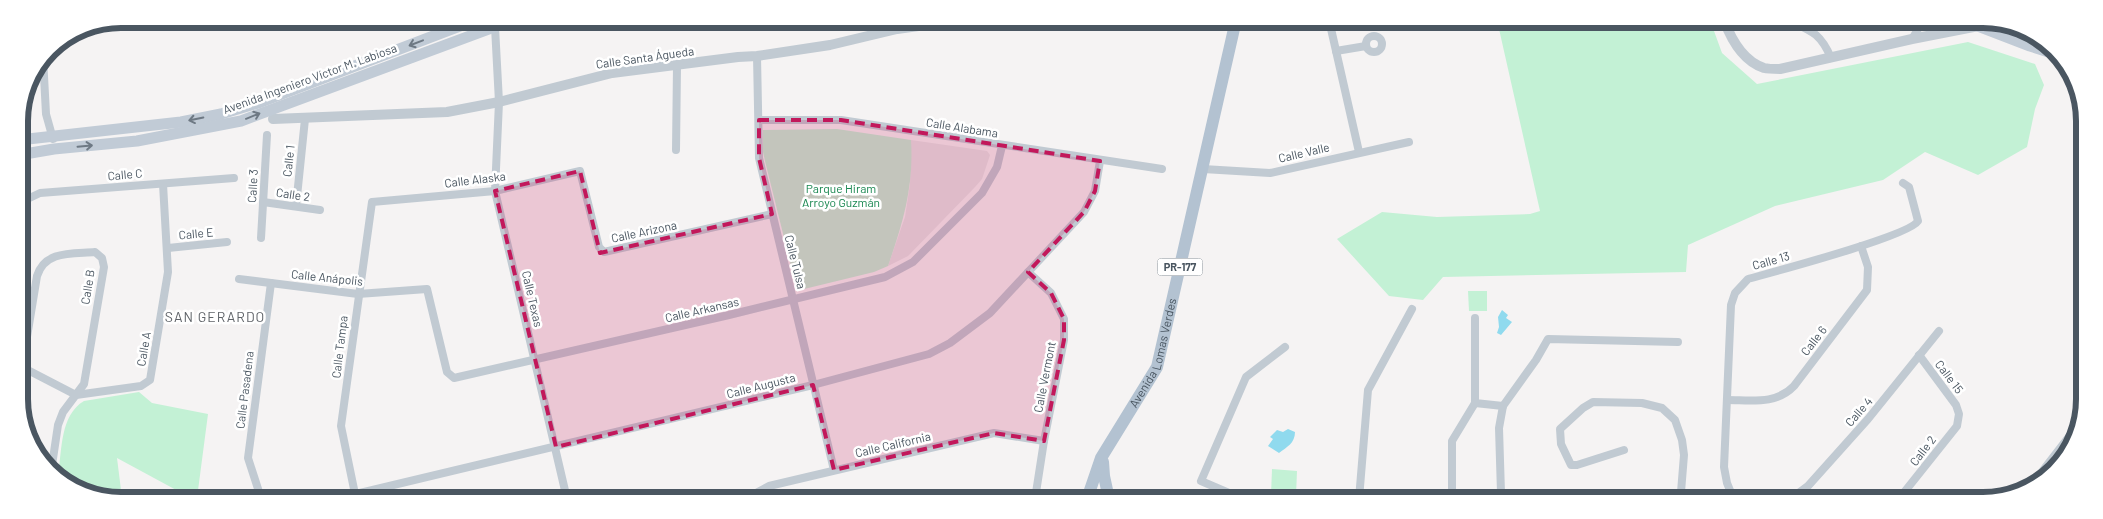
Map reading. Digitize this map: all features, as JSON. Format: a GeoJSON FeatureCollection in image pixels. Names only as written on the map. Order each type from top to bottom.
{"type":"FeatureCollection","features":[{"type":"Feature","properties":{"kind":"main road","name":"Avenida Ingeniero Víctor M. Labiosa"},"geometry":{"type":"LineString","coordinates":[[28,139],[181,122],[221,114],[258,103],[454,28]]}},
{"type":"Feature","properties":{"kind":"main road","name":"Avenida Ingeniero Víctor M. Labiosa"},"geometry":{"type":"LineString","coordinates":[[28,154],[54,149],[137,141],[241,121],[483,28]]}},
{"type":"Feature","properties":{"kind":"main road","name":"Avenida Lomas Verdes"},"geometry":{"type":"LineString","coordinates":[[1090,491],[1104,453],[1157,367],[1234,28]]}},
{"type":"Feature","properties":{"kind":"main road"},"geometry":{"type":"LineString","coordinates":[[1981,28],[2042,49]]}},
{"type":"Feature","properties":{"kind":"main road"},"geometry":{"type":"LineString","coordinates":[[1104,453],[1104,476],[1107,491]]}},
{"type":"Feature","properties":{"kind":"street","name":"Calle Texas"},"geometry":{"type":"LineString","coordinates":[[496,28],[499,102],[495,191],[565,492]]}},
{"type":"Feature","properties":{"kind":"street","name":"Calle Santa Águeda"},"geometry":{"type":"LineString","coordinates":[[273,119],[446,112],[499,102],[612,73],[757,56],[830,45],[904,28]]}},
{"type":"Feature","properties":{"kind":"street"},"geometry":{"type":"LineString","coordinates":[[1331,28],[1359,152]]}},
{"type":"Feature","properties":{"kind":"street"},"geometry":{"type":"LineString","coordinates":[[1727,28],[1730,38],[1747,59],[1764,68],[1780,69],[1912,39],[1972,28]]}},
{"type":"Feature","properties":{"kind":"street"},"geometry":{"type":"LineString","coordinates":[[1806,28],[1816,33],[1825,44],[1831,58]]}},
{"type":"Feature","properties":{"kind":"street"},"geometry":{"type":"LineString","coordinates":[[1912,39],[1919,28]]}},
{"type":"Feature","properties":{"kind":"street"},"geometry":{"type":"LineString","coordinates":[[1336,52],[1366,46]]}},
{"type":"Feature","properties":{"kind":"street","name":"Calle Tulsa"},"geometry":{"type":"LineString","coordinates":[[757,56],[759,158],[834,470]]}},
{"type":"Feature","properties":{"kind":"street"},"geometry":{"type":"LineString","coordinates":[[676,150],[677,66]]}},
{"type":"Feature","properties":{"kind":"street"},"geometry":{"type":"LineString","coordinates":[[44,69],[46,114],[54,149]]}},
{"type":"Feature","properties":{"kind":"street","name":"Calle 1"},"geometry":{"type":"LineString","coordinates":[[296,206],[305,119]]}},
{"type":"Feature","properties":{"kind":"street","name":"Calle Alabama"},"geometry":{"type":"LineString","coordinates":[[759,120],[841,120],[1162,169]]}},
{"type":"Feature","properties":{"kind":"street","name":"Calle 3"},"geometry":{"type":"LineString","coordinates":[[260,238],[267,135]]}},
{"type":"Feature","properties":{"kind":"street","name":"Calle Valle"},"geometry":{"type":"LineString","coordinates":[[1203,169],[1270,173],[1409,142]]}},
{"type":"Feature","properties":{"kind":"street","name":"Calle Arkansas"},"geometry":{"type":"LineString","coordinates":[[412,290],[427,289],[448,372],[454,378],[535,361],[793,300],[886,277],[913,262],[982,193],[997,167],[1002,146]]}},
{"type":"Feature","properties":{"kind":"street","name":"Calle Augusta"},"geometry":{"type":"LineString","coordinates":[[364,492],[814,385],[929,354],[950,344],[990,313],[1084,212],[1095,191],[1100,161]]}},
{"type":"Feature","properties":{"kind":"street","name":"Calle Alaska"},"geometry":{"type":"LineString","coordinates":[[372,202],[495,191],[580,171]]}},
{"type":"Feature","properties":{"kind":"street","name":"Calle Arizona"},"geometry":{"type":"LineString","coordinates":[[580,171],[598,247],[604,252],[772,214]]}},
{"type":"Feature","properties":{"kind":"street","name":"Calle C"},"geometry":{"type":"LineString","coordinates":[[28,199],[40,194],[234,178]]}},
{"type":"Feature","properties":{"kind":"street","name":"Calle 13"},"geometry":{"type":"LineString","coordinates":[[1731,491],[1724,466],[1731,305],[1735,293],[1748,279],[1861,246],[1916,225],[1918,221],[1909,187],[1903,183]]}},
{"type":"Feature","properties":{"kind":"street","name":"Calle A"},"geometry":{"type":"LineString","coordinates":[[76,395],[140,386],[150,380],[168,272],[163,184]]}},
{"type":"Feature","properties":{"kind":"street","name":"Calle 2"},"geometry":{"type":"LineString","coordinates":[[263,202],[320,210]]}},
{"type":"Feature","properties":{"kind":"street","name":"Calle Tampa"},"geometry":{"type":"LineString","coordinates":[[355,492],[341,426],[372,202]]}},
{"type":"Feature","properties":{"kind":"street","name":"Calle E"},"geometry":{"type":"LineString","coordinates":[[168,248],[227,242]]}},
{"type":"Feature","properties":{"kind":"street","name":"Calle 6"},"geometry":{"type":"LineString","coordinates":[[1727,400],[1772,400],[1786,394],[1794,386],[1867,290],[1868,267],[1861,246]]}},
{"type":"Feature","properties":{"kind":"street","name":"Calle B"},"geometry":{"type":"LineString","coordinates":[[28,327],[37,276],[43,263],[55,256],[95,252],[102,258],[104,267],[84,384],[76,395]]}},
{"type":"Feature","properties":{"kind":"street","name":"Calle Vermont"},"geometry":{"type":"LineString","coordinates":[[1028,272],[1050,292],[1064,319],[1064,340],[1036,492]]}},
{"type":"Feature","properties":{"kind":"street","name":"Calle Anápolis"},"geometry":{"type":"LineString","coordinates":[[239,279],[358,294],[412,290]]}},
{"type":"Feature","properties":{"kind":"street","name":"Calle Pasadena"},"geometry":{"type":"LineString","coordinates":[[259,492],[248,458],[271,283]]}},
{"type":"Feature","properties":{"kind":"street"},"geometry":{"type":"LineString","coordinates":[[1359,491],[1368,390],[1412,309]]}},
{"type":"Feature","properties":{"kind":"street"},"geometry":{"type":"LineString","coordinates":[[1452,491],[1452,441],[1475,403],[1475,318]]}},
{"type":"Feature","properties":{"kind":"street","name":"Calle 4"},"geometry":{"type":"LineString","coordinates":[[1801,491],[1808,486],[1848,441],[1939,331]]}},
{"type":"Feature","properties":{"kind":"street"},"geometry":{"type":"LineString","coordinates":[[1501,491],[1499,428],[1503,406],[1536,360],[1548,339],[1678,342]]}},
{"type":"Feature","properties":{"kind":"street"},"geometry":{"type":"LineString","coordinates":[[1224,491],[1201,481],[1246,377],[1285,347]]}},
{"type":"Feature","properties":{"kind":"street","name":"Calle 15"},"geometry":{"type":"LineString","coordinates":[[1919,355],[1956,406],[1959,414]]}},
{"type":"Feature","properties":{"kind":"street"},"geometry":{"type":"LineString","coordinates":[[28,370],[76,395],[63,412],[58,425],[52,461]]}},
{"type":"Feature","properties":{"kind":"street"},"geometry":{"type":"LineString","coordinates":[[1624,450],[1577,466],[1571,465],[1561,444],[1560,429],[1583,408],[1593,402],[1642,403],[1662,408],[1675,420],[1682,440],[1684,456],[1681,491]]}},
{"type":"Feature","properties":{"kind":"street"},"geometry":{"type":"LineString","coordinates":[[1475,403],[1503,406]]}},
{"type":"Feature","properties":{"kind":"street","name":"Calle 2"},"geometry":{"type":"LineString","coordinates":[[1905,491],[1957,426],[1959,414]]}},
{"type":"Feature","properties":{"kind":"street","name":"Calle California"},"geometry":{"type":"LineString","coordinates":[[758,492],[769,486],[994,433],[1044,441]]}},
{"type":"Feature","properties":{"kind":"street"},"geometry":{"type":"LineString","coordinates":[[2048,464],[2064,444]]}},
{"type":"Feature","properties":{"kind":"highlighted area"},"geometry":{"type":"Polygon","coordinates":[[[759,120],[841,120],[1100,161],[1095,191],[1084,212],[1028,272],[1051,293],[1064,319],[1064,340],[1044,441],[994,433],[834,470],[813,385],[556,447],[495,191],[580,171],[600,253],[772,214],[759,158],[759,120]]]}},
{"type":"Feature","properties":{"kind":"shaded area"},"geometry":{"type":"Polygon","coordinates":[[[911,140],[987,151],[990,155],[982,179],[975,187],[908,256],[888,266],[905,217],[910,184],[911,140]]]}},
{"type":"Feature","properties":{"kind":"green space"},"geometry":{"type":"Polygon","coordinates":[[[1499,28],[1713,28],[1722,53],[1757,84],[1968,42],[2035,64],[2044,85],[2035,109],[2027,147],[1978,175],[1925,152],[1883,180],[1775,206],[1688,245],[1686,272],[1443,277],[1423,300],[1389,296],[1337,239],[1382,212],[1437,217],[1530,214],[1540,211],[1499,28]]]}},
{"type":"Feature","properties":{"kind":"green space","name":"Parque Hiram Arroyo Guzmán"},"geometry":{"type":"Polygon","coordinates":[[[837,129],[911,140],[911,173],[906,204],[888,266],[874,272],[800,290],[796,286],[765,161],[763,130],[837,129]]]}},
{"type":"Feature","properties":{"kind":"green space"},"geometry":{"type":"Polygon","coordinates":[[[1468,291],[1487,291],[1487,311],[1469,311],[1468,291]]]}},
{"type":"Feature","properties":{"kind":"green space"},"geometry":{"type":"Polygon","coordinates":[[[139,392],[152,403],[208,414],[198,492],[180,492],[117,458],[121,492],[96,488],[74,479],[64,472],[59,468],[66,424],[76,407],[84,401],[139,392]]]}},
{"type":"Feature","properties":{"kind":"green space"},"geometry":{"type":"Polygon","coordinates":[[[1272,469],[1297,471],[1296,491],[1271,491],[1272,469]]]}},
{"type":"Feature","properties":{"kind":"water"},"geometry":{"type":"Polygon","coordinates":[[[1502,310],[1508,315],[1506,318],[1512,322],[1501,335],[1497,333],[1499,327],[1498,317],[1502,310]]]}},
{"type":"Feature","properties":{"kind":"water"},"geometry":{"type":"Polygon","coordinates":[[[1288,429],[1295,432],[1294,439],[1288,447],[1279,453],[1268,446],[1273,439],[1270,437],[1277,430],[1283,432],[1288,429]]]}},
{"type":"Feature","properties":{"kind":"district","name":"SAN GERARDO"},"geometry":{"type":"Point","coordinates":[215,317]}}]}
